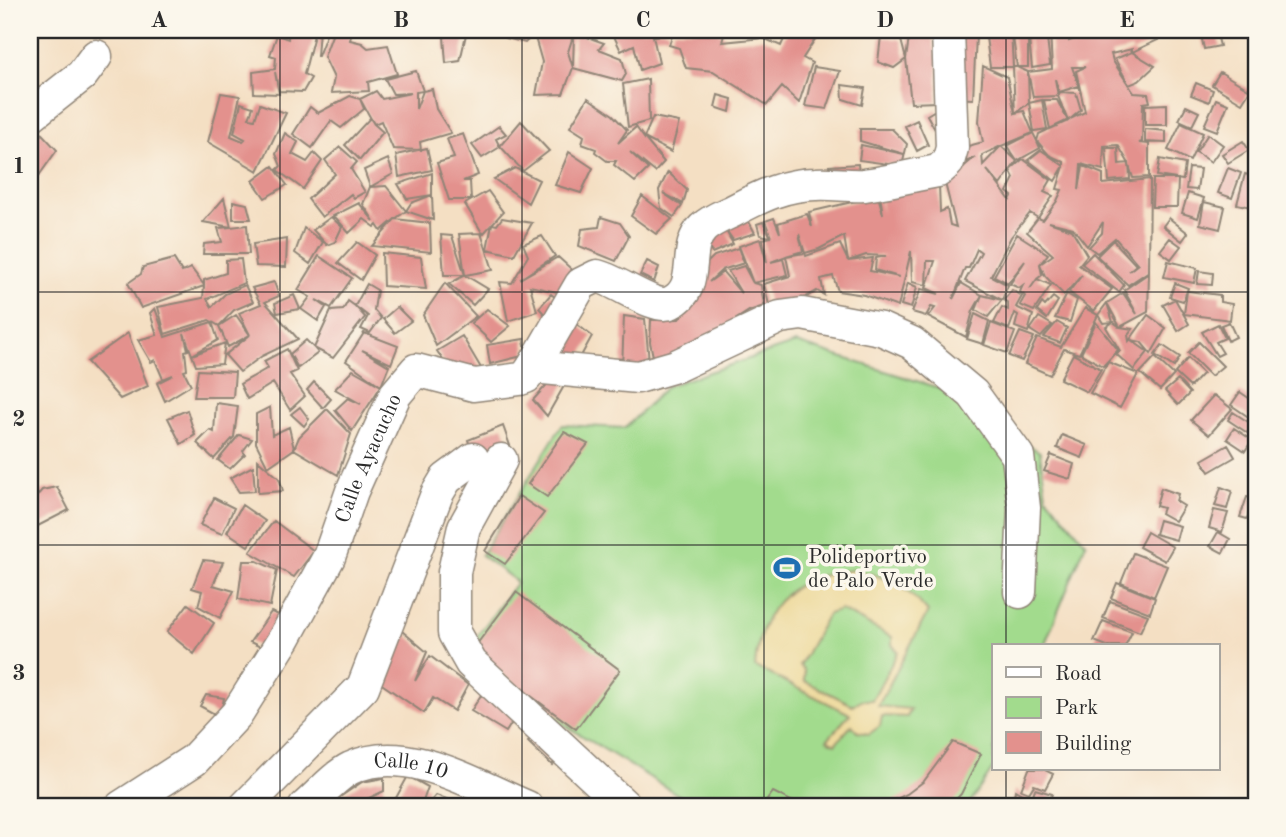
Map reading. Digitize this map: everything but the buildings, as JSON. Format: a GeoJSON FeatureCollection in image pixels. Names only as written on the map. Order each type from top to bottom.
{"type":"FeatureCollection","features":[{"type":"Feature","properties":{"kind":"street"},"geometry":{"type":"LineString","coordinates":[[948,30],[952,148],[948,162],[938,171],[862,185],[814,184],[785,187],[754,200],[703,228],[695,247],[690,282],[680,297],[668,305],[652,303],[614,279],[597,276],[581,284],[533,367],[638,377],[676,366],[736,335],[780,317],[802,314],[881,329],[922,350],[973,394],[1018,456],[1024,509],[1020,592]]}},
{"type":"Feature","properties":{"kind":"street"},"geometry":{"type":"LineString","coordinates":[[30,116],[82,75],[96,56]]}},
{"type":"Feature","properties":{"kind":"street","name":"Calle Ayacucho"},"geometry":{"type":"LineString","coordinates":[[121,807],[194,760],[236,715],[284,639],[329,556],[352,491],[395,395],[416,370],[474,385],[520,379],[526,377],[533,367]]}},
{"type":"Feature","properties":{"kind":"street"},"geometry":{"type":"LineString","coordinates":[[245,807],[363,687],[437,494],[446,479],[487,460],[464,527],[454,572],[454,633],[471,663],[626,807]]}},
{"type":"Feature","properties":{"kind":"street","name":"Calle 10"},"geometry":{"type":"LineString","coordinates":[[305,807],[350,768],[388,759],[431,767],[527,807]]}},
{"type":"Feature","properties":{"kind":"green space","name":"Polideportivo de Palo Verde"},"geometry":{"type":"Polygon","coordinates":[[[796,343],[939,388],[1040,452],[1046,496],[1086,543],[1045,644],[992,644],[992,770],[967,807],[698,807],[519,697],[467,650],[517,582],[481,555],[562,425],[625,428],[667,386],[796,343]]]}},
{"type":"Feature","properties":{"kind":"sand"},"geometry":{"type":"Polygon","coordinates":[[[854,570],[887,579],[912,595],[928,612],[878,706],[911,709],[907,717],[882,716],[880,726],[869,734],[858,732],[852,725],[835,744],[827,740],[850,714],[755,667],[758,645],[772,610],[797,586],[832,573],[854,570]],[[841,610],[828,614],[800,665],[804,671],[804,681],[853,705],[861,700],[872,700],[898,652],[892,645],[892,637],[841,610]]]}},
{"type":"Feature","properties":{"kind":"place","name":"Polideportivo de Palo Verde"},"geometry":{"type":"Point","coordinates":[787,568]}}]}
